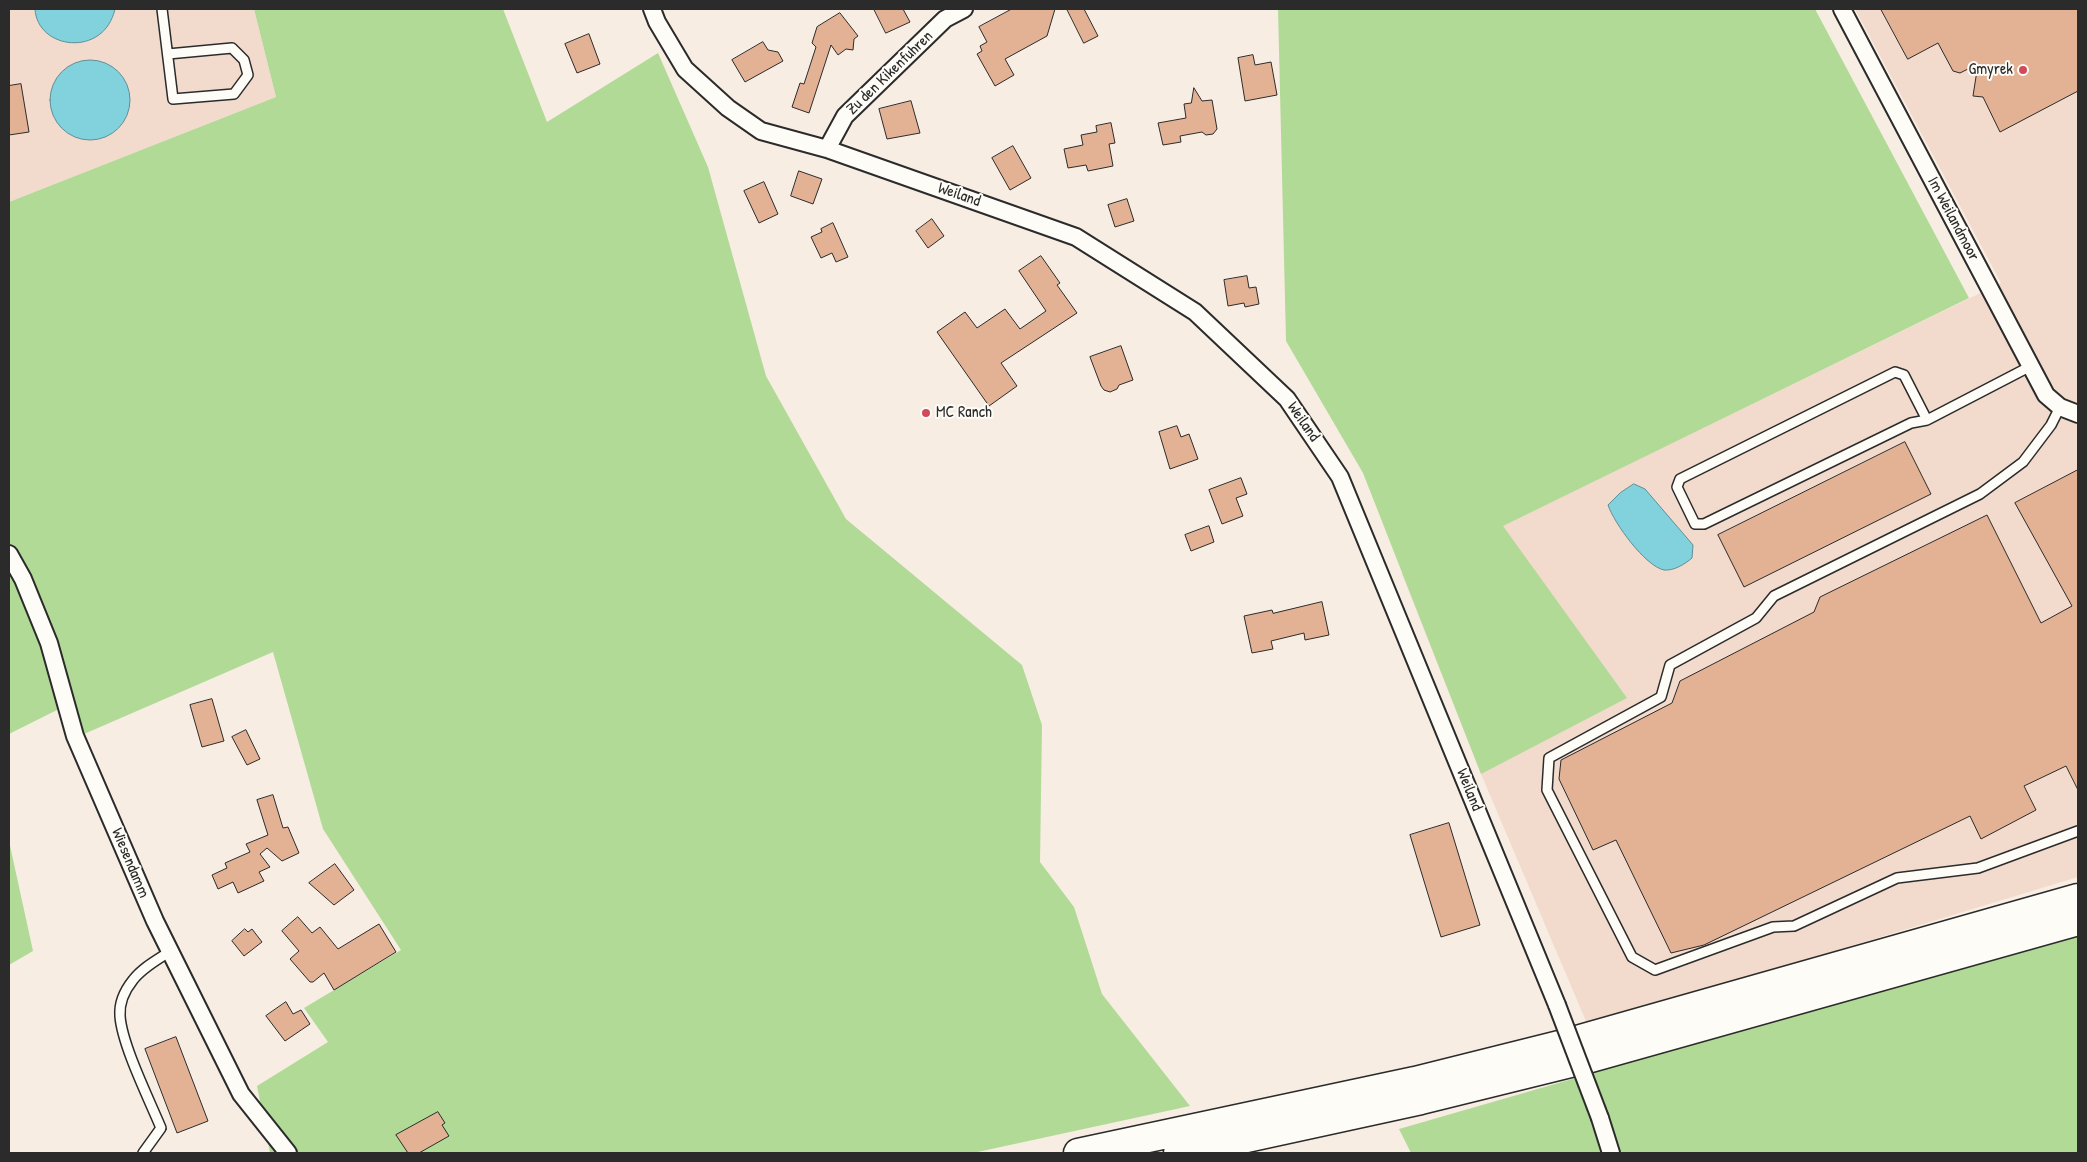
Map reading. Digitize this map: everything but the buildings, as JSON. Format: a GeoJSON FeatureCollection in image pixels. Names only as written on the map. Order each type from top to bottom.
{"type":"FeatureCollection","features":[{"type":"Feature","properties":{"kind":"highway"},"geometry":{"type":"LineString","coordinates":[[1078,1153],[1415,1081],[1563,1044],[2078,898]]}},
{"type":"Feature","properties":{"kind":"highway"},"geometry":{"type":"LineString","coordinates":[[1178,1153],[1421,1100],[1587,1059],[2078,921]]}},
{"type":"Feature","properties":{"kind":"street","name":"Weiland"},"geometry":{"type":"LineString","coordinates":[[652,9],[657,22],[685,69],[728,108],[761,131],[827,149],[1076,236],[1195,312],[1287,399],[1340,477],[1557,1005],[1600,1118],[1611,1153]]}},
{"type":"Feature","properties":{"kind":"street","name":"Zu den Kikenfuhren"},"geometry":{"type":"LineString","coordinates":[[827,149],[845,116],[943,14],[964,9]]}},
{"type":"Feature","properties":{"kind":"street","name":"Im Weilandmoor"},"geometry":{"type":"LineString","coordinates":[[1842,9],[1965,230],[2046,395],[2060,407],[2078,414]]}},
{"type":"Feature","properties":{"kind":"street","name":"Wiesendamm"},"geometry":{"type":"LineString","coordinates":[[9,554],[23,579],[49,643],[75,736],[169,952],[241,1094],[288,1153]]}},
{"type":"Feature","properties":{"kind":"lane"},"geometry":{"type":"LineString","coordinates":[[162,9],[173,99],[234,94],[248,75],[244,60],[232,48],[168,54]]}},
{"type":"Feature","properties":{"kind":"lane"},"geometry":{"type":"LineString","coordinates":[[1927,420],[1904,375],[1895,372],[1680,479],[1677,487],[1695,524],[1698,526],[1911,423],[1927,420],[2031,366]]}},
{"type":"Feature","properties":{"kind":"lane"},"geometry":{"type":"LineString","coordinates":[[2060,407],[2051,425],[2023,462],[1980,494],[1774,596],[1756,618],[1670,666],[1661,697],[1549,758],[1547,790],[1632,957],[1655,970],[1773,927],[1794,926],[1897,878],[1978,868],[2078,831]]}},
{"type":"Feature","properties":{"kind":"lane"},"geometry":{"type":"LineString","coordinates":[[143,1153],[161,1128],[127,1044],[122,1027],[120,1006],[125,991],[139,973],[169,952]]}},
{"type":"Feature","properties":{"kind":"shaded area"},"geometry":{"type":"Polygon","coordinates":[[[9,9],[35,9],[53,37],[65,42],[86,42],[112,20],[115,9],[254,9],[276,97],[9,202],[9,9]]]}},
{"type":"Feature","properties":{"kind":"shaded area"},"geometry":{"type":"Polygon","coordinates":[[[1855,9],[2078,9],[2078,877],[1588,1026],[1481,774],[1402,574],[2001,283],[1855,9]]]}},
{"type":"Feature","properties":{"kind":"green space"},"geometry":{"type":"Polygon","coordinates":[[[254,9],[503,9],[547,122],[658,53],[708,167],[766,376],[846,519],[1022,665],[1042,725],[1040,862],[1074,907],[1102,994],[1190,1106],[973,1153],[270,1153],[257,1086],[328,1042],[304,1008],[401,950],[323,829],[273,652],[84,734],[59,709],[9,734],[9,202],[276,97],[254,9]]]}},
{"type":"Feature","properties":{"kind":"green space"},"geometry":{"type":"Polygon","coordinates":[[[1278,9],[1815,9],[1969,298],[1503,526],[1627,698],[1481,774],[1363,473],[1286,341],[1278,9]]]}},
{"type":"Feature","properties":{"kind":"green space"},"geometry":{"type":"Polygon","coordinates":[[[9,841],[33,951],[9,965],[9,841]]]}},
{"type":"Feature","properties":{"kind":"green space"},"geometry":{"type":"Polygon","coordinates":[[[2078,933],[2078,1153],[1411,1153],[1399,1129],[2078,933]]]}},
{"type":"Feature","properties":{"kind":"water"},"geometry":{"type":"Polygon","coordinates":[[[35,9],[115,9],[108,25],[98,35],[85,41],[72,43],[58,40],[47,33],[39,23],[35,9]]]}},
{"type":"Feature","properties":{"kind":"water"},"geometry":{"type":"Polygon","coordinates":[[[90,60],[105,63],[118,72],[127,85],[130,100],[127,115],[118,128],[105,137],[90,140],[75,137],[62,128],[53,115],[50,100],[53,85],[62,72],[75,63],[90,60]]]}},
{"type":"Feature","properties":{"kind":"water"},"geometry":{"type":"Polygon","coordinates":[[[1634,484],[1645,489],[1693,545],[1692,558],[1683,565],[1668,570],[1656,567],[1631,543],[1611,513],[1608,505],[1620,493],[1634,484]]]}},
{"type":"Feature","properties":{"kind":"place","name":"Gmyrek"},"geometry":{"type":"Point","coordinates":[2023,70]}},
{"type":"Feature","properties":{"kind":"place","name":"MC Ranch"},"geometry":{"type":"Point","coordinates":[926,413]}}]}
